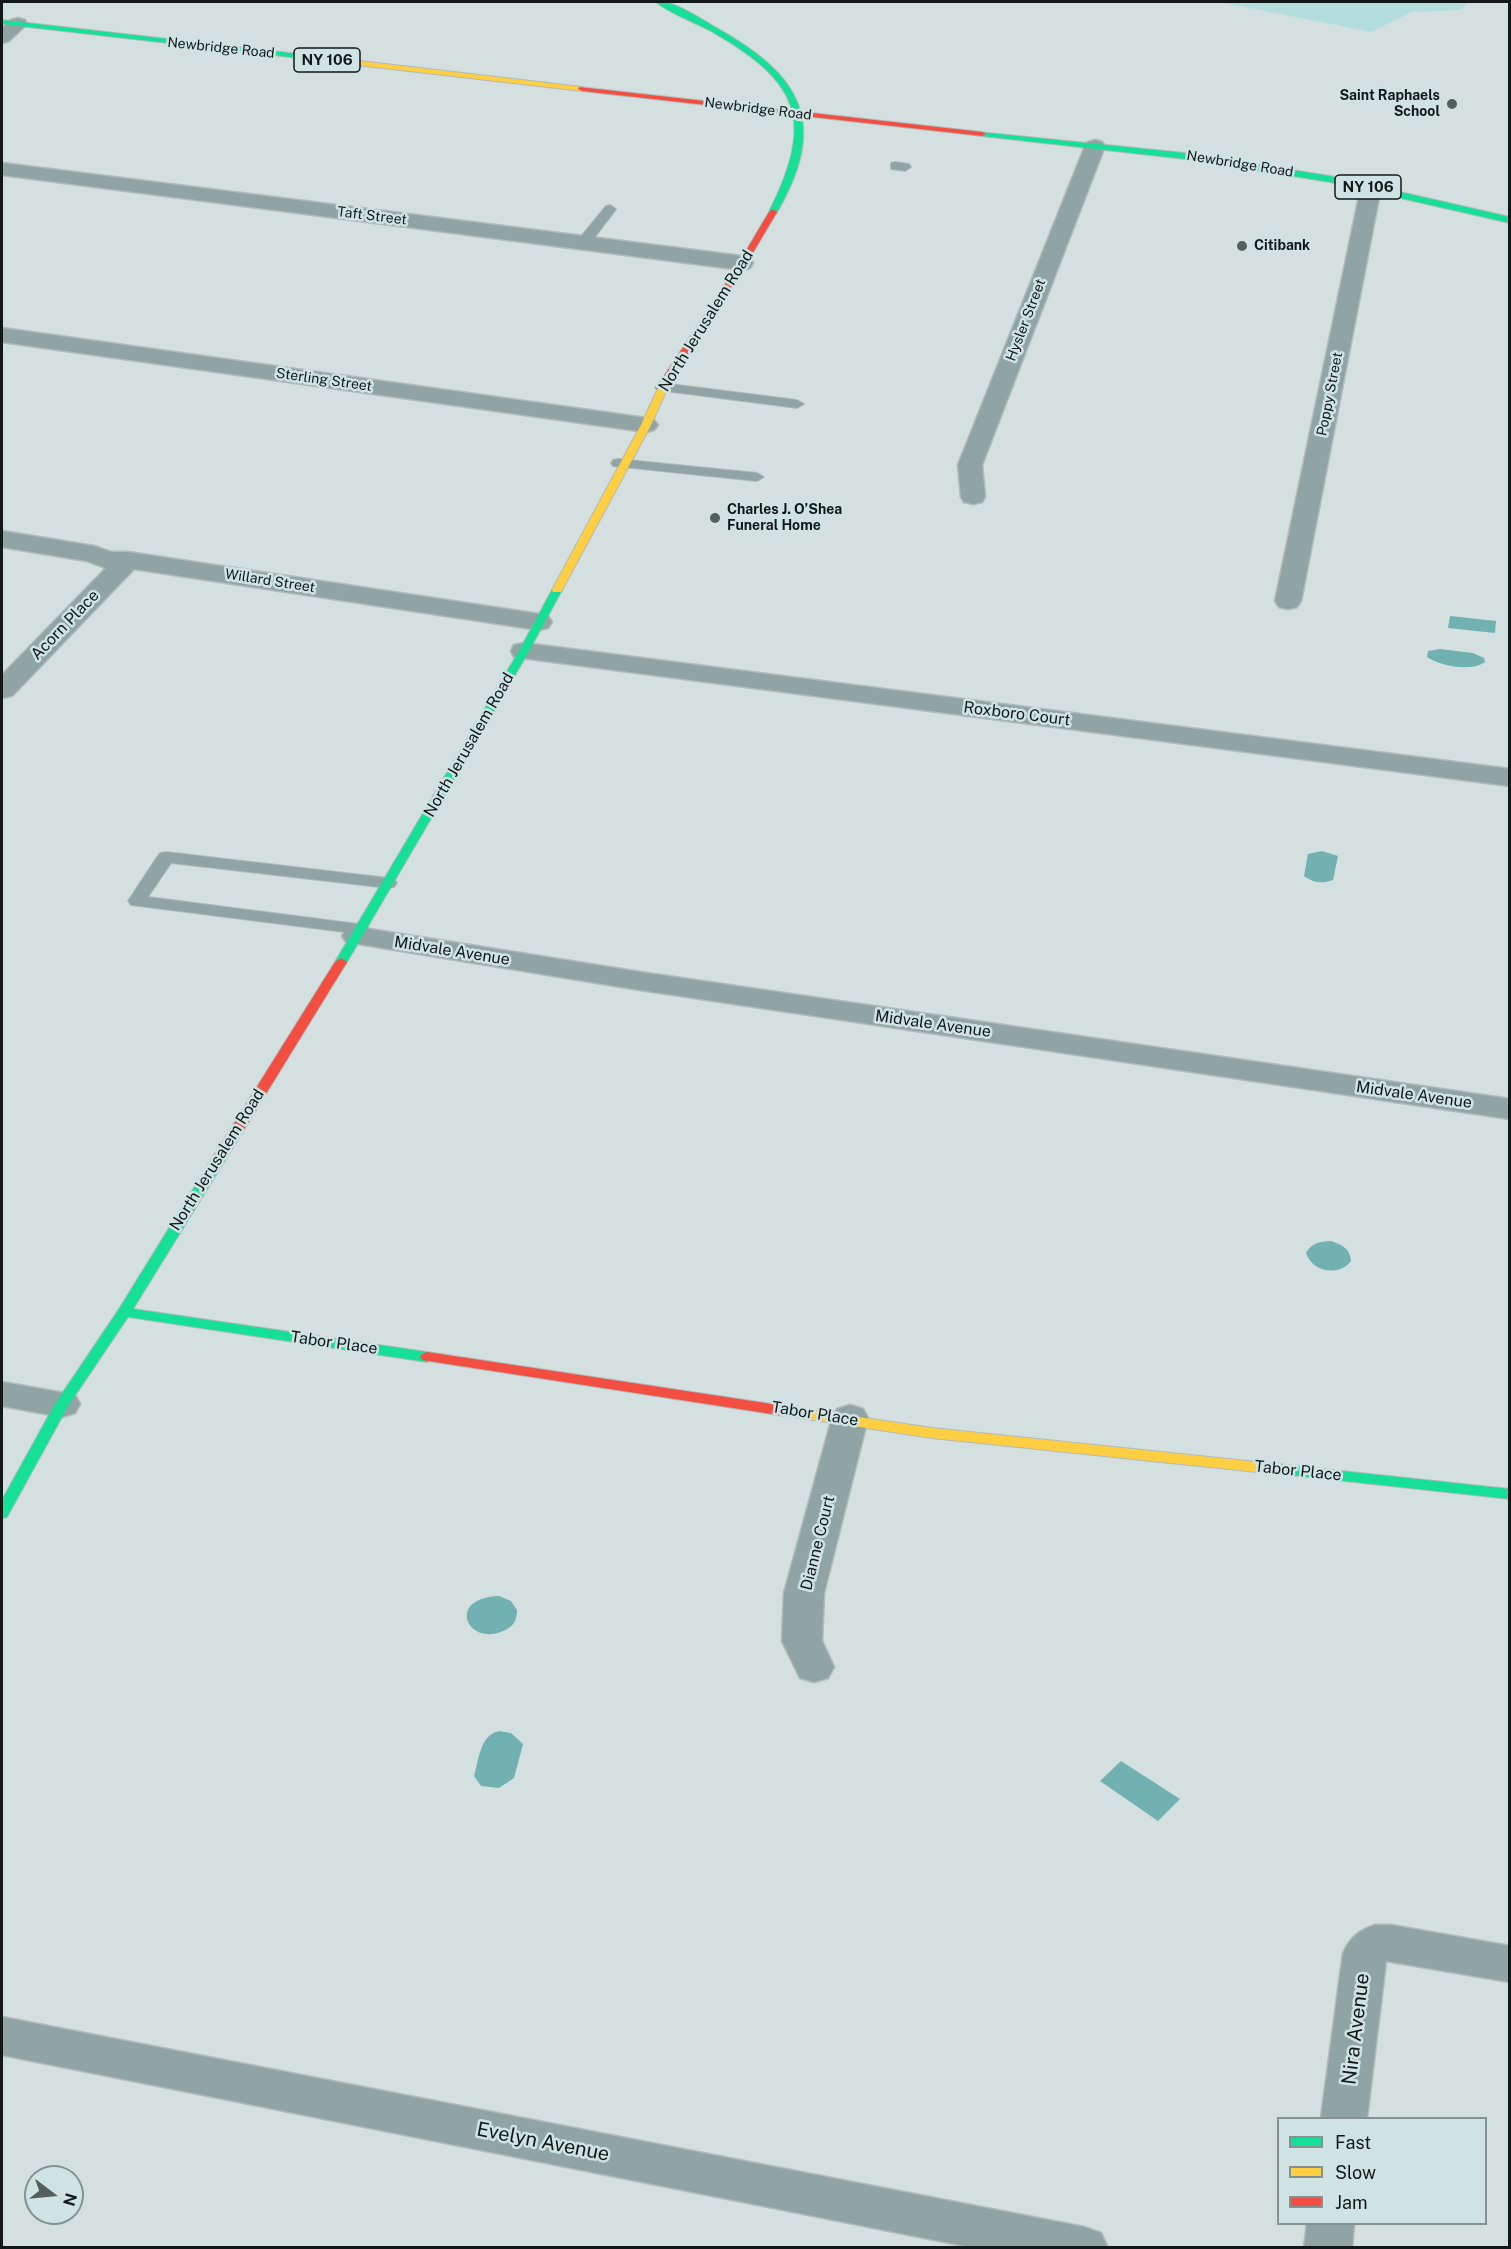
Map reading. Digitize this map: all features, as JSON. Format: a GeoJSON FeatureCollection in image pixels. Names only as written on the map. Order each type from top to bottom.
{"type":"FeatureCollection","features":[{"type":"Feature","properties":{"kind":"main road"},"geometry":{"type":"LineString","coordinates":[[660,2],[706,26],[763,64],[791,95],[799,114]]}},
{"type":"Feature","properties":{"kind":"main road","name":"Newbridge Road"},"geometry":{"type":"LineString","coordinates":[[10,23],[1250,165],[1371,187],[1509,220]]}},
{"type":"Feature","properties":{"kind":"main road","name":"North Jerusalem Road"},"geometry":{"type":"LineString","coordinates":[[2,1514],[62,1404],[123,1312],[358,932],[524,651],[621,463],[646,425],[662,387],[742,263],[781,196],[800,135],[799,114]]}},
{"type":"Feature","properties":{"kind":"main road","name":"Tabor Place"},"geometry":{"type":"LineString","coordinates":[[123,1312],[850,1418],[932,1432],[1509,1494]]}},
{"type":"Feature","properties":{"kind":"street"},"geometry":{"type":"LineString","coordinates":[[2,37],[10,23]]}},
{"type":"Feature","properties":{"kind":"street","name":"Hysler Street"},"geometry":{"type":"LineString","coordinates":[[973,497],[970,465],[1095,146]]}},
{"type":"Feature","properties":{"kind":"street","name":"Taft Street"},"geometry":{"type":"LineString","coordinates":[[2,169],[742,263]]}},
{"type":"Feature","properties":{"kind":"street","name":"Poppy Street"},"geometry":{"type":"LineString","coordinates":[[1288,601],[1371,187]]}},
{"type":"Feature","properties":{"kind":"street","name":"Sterling Street"},"geometry":{"type":"LineString","coordinates":[[2,335],[646,425]]}},
{"type":"Feature","properties":{"kind":"street","name":"Willard Street"},"geometry":{"type":"LineString","coordinates":[[2,539],[94,554],[106,560],[128,560],[539,622]]}},
{"type":"Feature","properties":{"kind":"street","name":"Acorn Place"},"geometry":{"type":"LineString","coordinates":[[2,690],[128,560]]}},
{"type":"Feature","properties":{"kind":"street","name":"Roxboro Court"},"geometry":{"type":"LineString","coordinates":[[524,651],[1509,778]]}},
{"type":"Feature","properties":{"kind":"street","name":"Midvale Avenue"},"geometry":{"type":"LineString","coordinates":[[358,932],[651,982],[1509,1109]]}},
{"type":"Feature","properties":{"kind":"street"},"geometry":{"type":"LineString","coordinates":[[2,1394],[62,1404]]}},
{"type":"Feature","properties":{"kind":"street","name":"Dianne Court"},"geometry":{"type":"LineString","coordinates":[[814,1667],[802,1641],[804,1593],[850,1418]]}},
{"type":"Feature","properties":{"kind":"street","name":"Nira Avenue"},"geometry":{"type":"LineString","coordinates":[[1344,2117],[1365,1953],[1375,1943],[1391,1943],[1509,1964]]}},
{"type":"Feature","properties":{"kind":"street","name":"Evelyn Avenue"},"geometry":{"type":"LineString","coordinates":[[2,2036],[1084,2247]]}},
{"type":"Feature","properties":{"kind":"street"},"geometry":{"type":"LineString","coordinates":[[1328,2247],[1331,2225]]}},
{"type":"Feature","properties":{"kind":"lane"},"geometry":{"type":"LineString","coordinates":[[583,243],[610,209]]}},
{"type":"Feature","properties":{"kind":"lane"},"geometry":{"type":"LineString","coordinates":[[662,387],[797,404]]}},
{"type":"Feature","properties":{"kind":"lane"},"geometry":{"type":"LineString","coordinates":[[621,463],[757,477]]}},
{"type":"Feature","properties":{"kind":"lane"},"geometry":{"type":"LineString","coordinates":[[358,932],[137,901],[166,857],[388,883]]}},
{"type":"Feature","properties":{"kind":"shaded area"},"geometry":{"type":"Polygon","coordinates":[[[1220,2],[1469,2],[1460,10],[1412,12],[1371,32],[1220,2]]]}},
{"type":"Feature","properties":{"kind":"shaded area"},"geometry":{"type":"Polygon","coordinates":[[[1450,616],[1496,621],[1495,633],[1448,628],[1450,616]]]}},
{"type":"Feature","properties":{"kind":"shaded area"},"geometry":{"type":"Polygon","coordinates":[[[1440,649],[1473,653],[1484,658],[1485,662],[1472,667],[1456,667],[1427,657],[1428,651],[1440,649]]]}},
{"type":"Feature","properties":{"kind":"shaded area"},"geometry":{"type":"Polygon","coordinates":[[[1322,851],[1338,856],[1333,880],[1318,882],[1304,876],[1308,854],[1322,851]]]}},
{"type":"Feature","properties":{"kind":"shaded area"},"geometry":{"type":"Polygon","coordinates":[[[1331,1241],[1345,1248],[1351,1261],[1346,1266],[1333,1271],[1314,1265],[1306,1253],[1308,1249],[1320,1242],[1331,1241]]]}},
{"type":"Feature","properties":{"kind":"shaded area"},"geometry":{"type":"Polygon","coordinates":[[[499,1596],[511,1601],[517,1610],[515,1620],[509,1628],[503,1631],[491,1634],[480,1633],[472,1627],[467,1612],[472,1605],[482,1599],[499,1596]]]}},
{"type":"Feature","properties":{"kind":"shaded area"},"geometry":{"type":"Polygon","coordinates":[[[499,1731],[511,1733],[523,1744],[514,1778],[499,1788],[481,1786],[474,1776],[481,1749],[488,1737],[499,1731]]]}},
{"type":"Feature","properties":{"kind":"shaded area"},"geometry":{"type":"Polygon","coordinates":[[[1121,1761],[1180,1799],[1158,1821],[1100,1781],[1121,1761]]]}},
{"type":"Feature","properties":{"kind":"traffic: fast"},"geometry":{"type":"LineString","coordinates":[[660,2],[701,22],[746,50],[767,66],[783,84],[795,103],[800,124],[798,145],[787,181],[773,212]]}},
{"type":"Feature","properties":{"kind":"traffic: fast"},"geometry":{"type":"LineString","coordinates":[[2,22],[351,62]]}},
{"type":"Feature","properties":{"kind":"traffic: fast"},"geometry":{"type":"LineString","coordinates":[[982,134],[1185,156],[1330,179],[1510,220]]}},
{"type":"Feature","properties":{"kind":"traffic: fast"},"geometry":{"type":"LineString","coordinates":[[341,962],[524,651],[557,590]]}},
{"type":"Feature","properties":{"kind":"traffic: fast"},"geometry":{"type":"LineString","coordinates":[[2,1513],[62,1404],[124,1312],[220,1157]]}},
{"type":"Feature","properties":{"kind":"traffic: fast"},"geometry":{"type":"LineString","coordinates":[[124,1312],[427,1357]]}},
{"type":"Feature","properties":{"kind":"traffic: fast"},"geometry":{"type":"LineString","coordinates":[[1276,1469],[1510,1494]]}},
{"type":"Feature","properties":{"kind":"traffic: slow"},"geometry":{"type":"LineString","coordinates":[[351,62],[582,89]]}},
{"type":"Feature","properties":{"kind":"traffic: slow"},"geometry":{"type":"LineString","coordinates":[[557,590],[646,425],[665,382]]}},
{"type":"Feature","properties":{"kind":"traffic: slow"},"geometry":{"type":"LineString","coordinates":[[785,1411],[932,1433],[1276,1469]]}},
{"type":"Feature","properties":{"kind":"traffic: jam"},"geometry":{"type":"LineString","coordinates":[[582,89],[982,134]]}},
{"type":"Feature","properties":{"kind":"traffic: jam"},"geometry":{"type":"LineString","coordinates":[[665,382],[741,266],[773,212]]}},
{"type":"Feature","properties":{"kind":"traffic: jam"},"geometry":{"type":"LineString","coordinates":[[220,1157],[341,962]]}},
{"type":"Feature","properties":{"kind":"traffic: jam"},"geometry":{"type":"LineString","coordinates":[[427,1357],[785,1411]]}},
{"type":"Feature","properties":{"kind":"place","name":"Saint Raphaels School"},"geometry":{"type":"Point","coordinates":[1452,104]}},
{"type":"Feature","properties":{"kind":"place","name":"Citibank"},"geometry":{"type":"Point","coordinates":[1242,246]}},
{"type":"Feature","properties":{"kind":"place","name":"Charles J. O’Shea Funeral Home"},"geometry":{"type":"Point","coordinates":[715,518]}}]}
